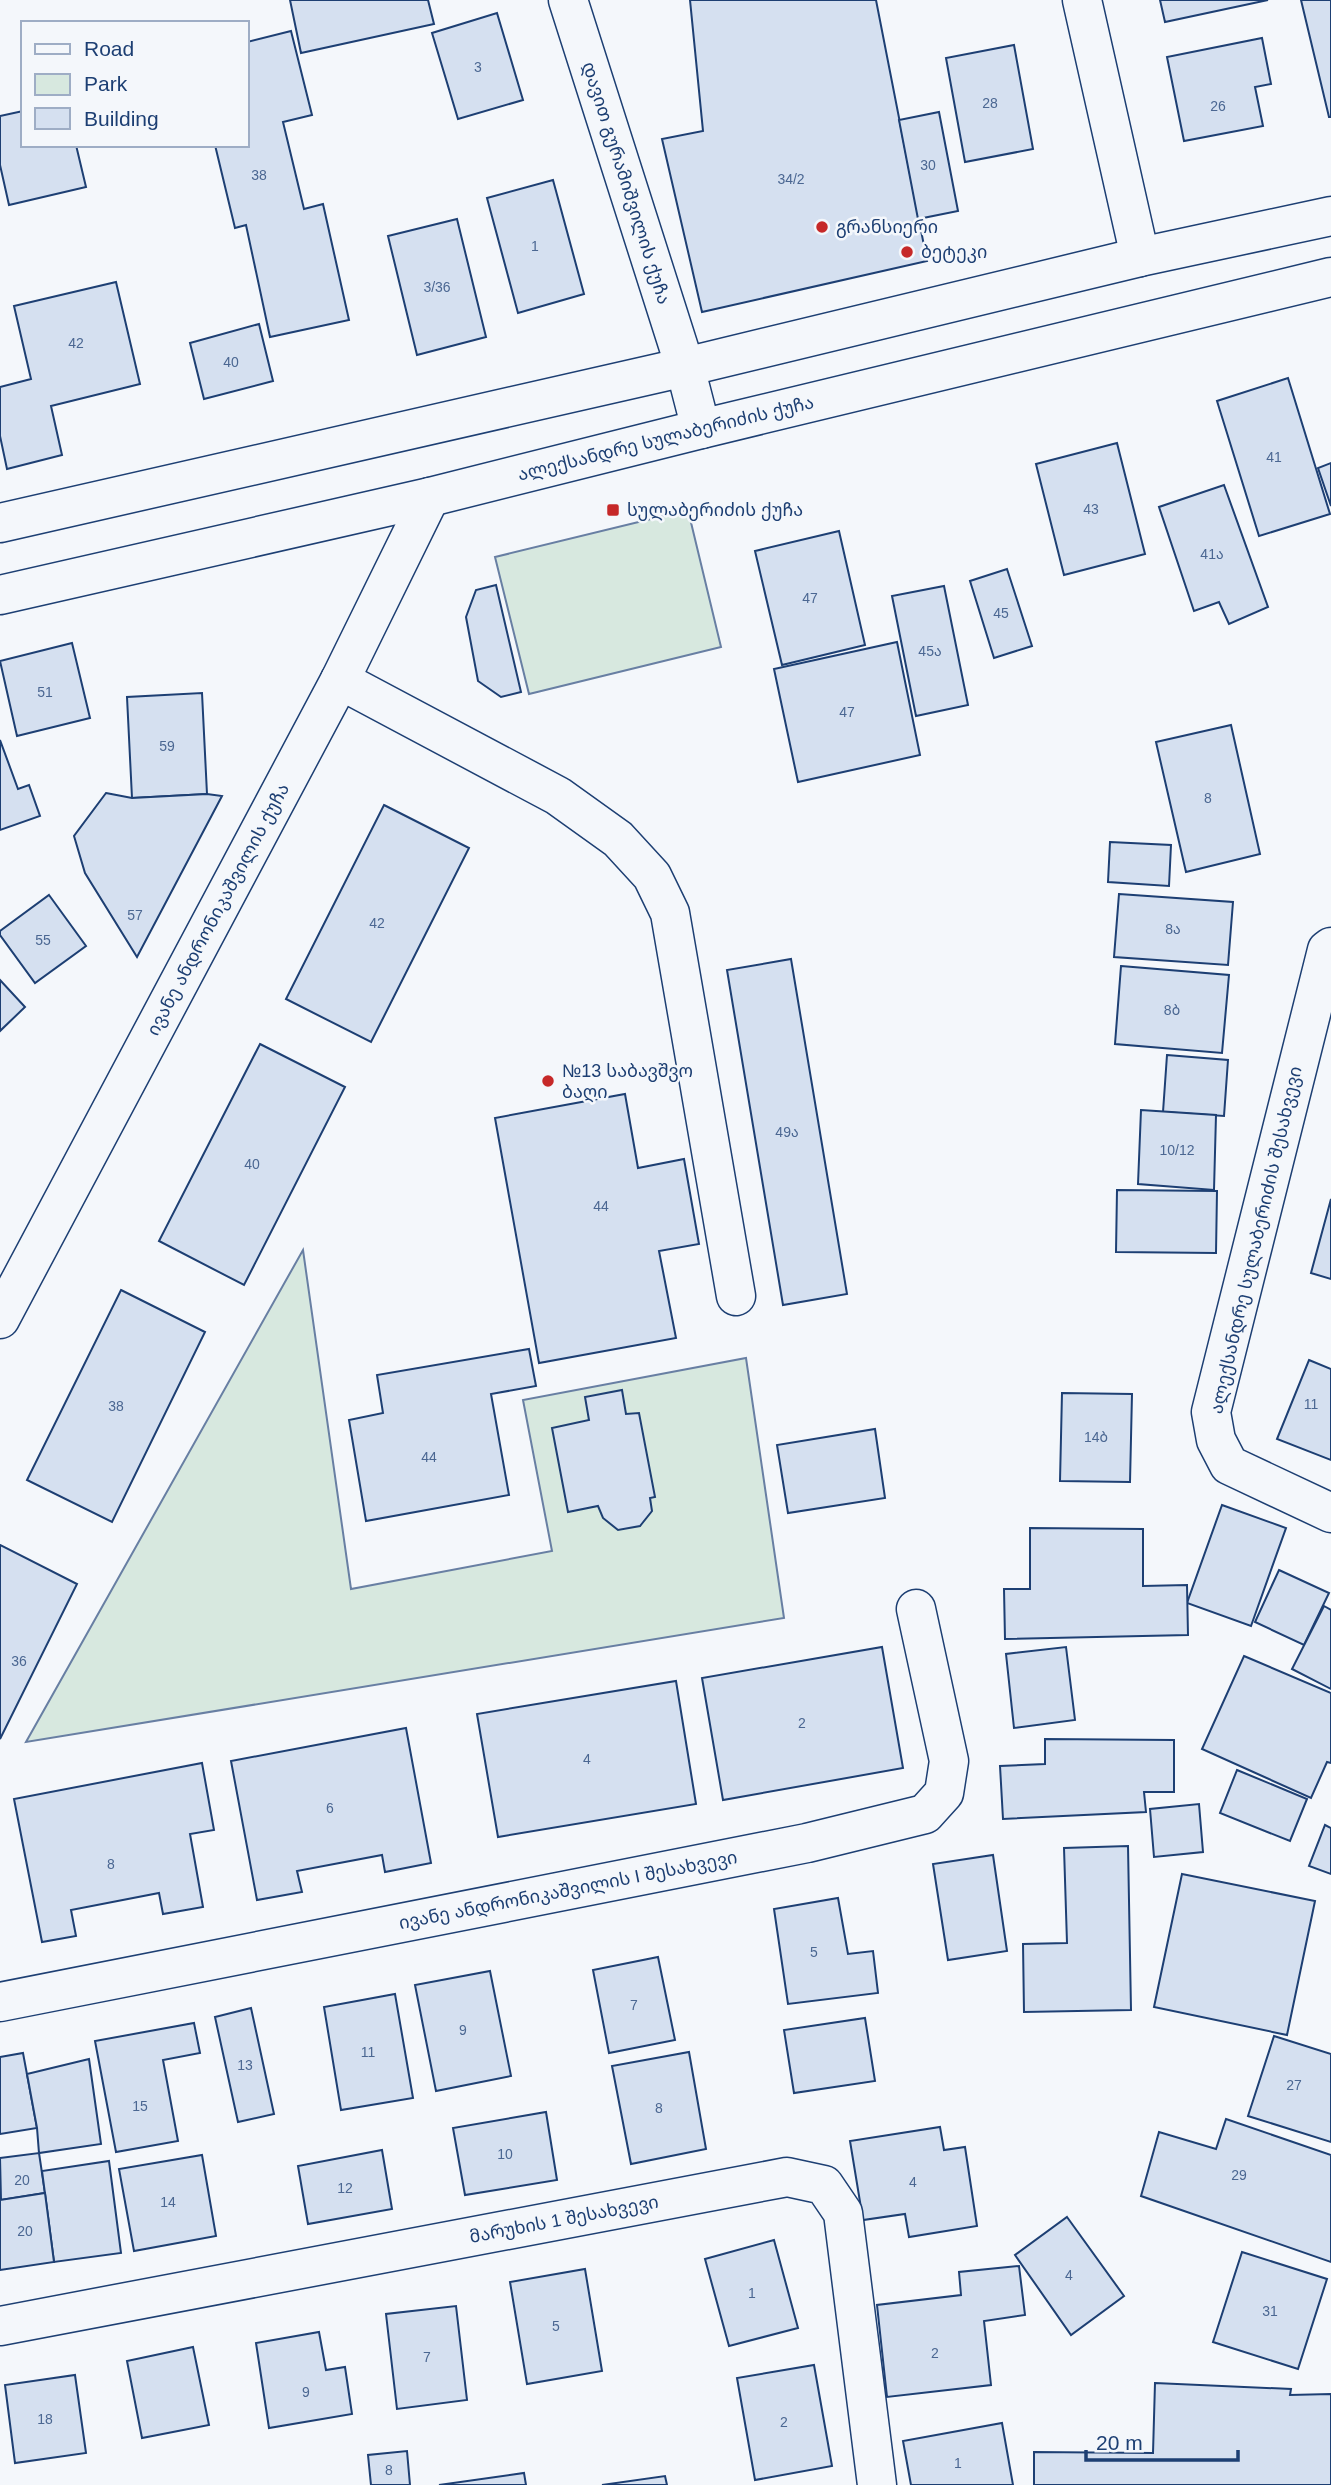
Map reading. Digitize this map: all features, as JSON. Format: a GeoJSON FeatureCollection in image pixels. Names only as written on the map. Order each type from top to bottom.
{"type":"FeatureCollection","features":[{"type":"Feature","properties":{"kind":"street","name":"დავით გურამიშვილის ქუჩა"},"geometry":{"type":"LineString","coordinates":[[568,0],[685,367],[701,429]]}},
{"type":"Feature","properties":{"kind":"street"},"geometry":{"type":"LineString","coordinates":[[1082,0],[1140,257]]}},
{"type":"Feature","properties":{"kind":"street"},"geometry":{"type":"LineString","coordinates":[[0,523],[685,367],[1140,257],[1331,216]]}},
{"type":"Feature","properties":{"kind":"street","name":"ალექსანდრე სულაბერიძის ქუჩა"},"geometry":{"type":"LineString","coordinates":[[0,595],[430,497],[1331,277]]}},
{"type":"Feature","properties":{"kind":"street","name":"ივანე ანდრონიკაშვილის ქუჩა"},"geometry":{"type":"LineString","coordinates":[[0,1319],[340,680],[430,497]]}},
{"type":"Feature","properties":{"kind":"street"},"geometry":{"type":"LineString","coordinates":[[340,680],[558,796],[618,839],[652,876],[670,913],[736,1296]]}},
{"type":"Feature","properties":{"kind":"street","name":"ალექსანდრე სულაბერიძის შესახვევი"},"geometry":{"type":"LineString","coordinates":[[1331,947],[1327,950],[1211,1412],[1216,1440],[1229,1465],[1331,1513]]}},
{"type":"Feature","properties":{"kind":"street","name":"ივანე ანდრონიკაშვილის I შესახვევი"},"geometry":{"type":"LineString","coordinates":[[0,2001],[807,1843],[925,1814],[944,1793],[949,1761],[916,1609]]}},
{"type":"Feature","properties":{"kind":"street","name":"მარუხის 1 შესახვევი"},"geometry":{"type":"LineString","coordinates":[[0,2326],[787,2177],[824,2186],[843,2213],[877,2485]]}},
{"type":"Feature","properties":{"kind":"green space"},"geometry":{"type":"Polygon","coordinates":[[[688,510],[721,647],[529,694],[495,557],[688,510]]]}},
{"type":"Feature","properties":{"kind":"green space"},"geometry":{"type":"Polygon","coordinates":[[[303,1250],[351,1589],[552,1551],[523,1400],[746,1358],[784,1618],[26,1742],[303,1250]]]}},
{"type":"Feature","properties":{"kind":"building"},"geometry":{"type":"Polygon","coordinates":[[[290,0],[428,0],[434,24],[301,53],[290,0]]]}},
{"type":"Feature","properties":{"kind":"building"},"geometry":{"type":"Polygon","coordinates":[[[690,0],[876,0],[927,261],[702,312],[662,139],[703,131],[690,0]]]}},
{"type":"Feature","properties":{"kind":"building"},"geometry":{"type":"Polygon","coordinates":[[[1160,0],[1268,0],[1165,22],[1160,0]]]}},
{"type":"Feature","properties":{"kind":"building"},"geometry":{"type":"Polygon","coordinates":[[[1301,0],[1331,0],[1331,117],[1329,117],[1301,0]]]}},
{"type":"Feature","properties":{"kind":"building"},"geometry":{"type":"Polygon","coordinates":[[[497,13],[523,100],[458,119],[432,33],[497,13]]]}},
{"type":"Feature","properties":{"kind":"building"},"geometry":{"type":"Polygon","coordinates":[[[291,31],[312,115],[283,122],[304,209],[323,204],[349,320],[270,337],[246,225],[235,228],[215,147],[248,147],[248,42],[291,31]]]}},
{"type":"Feature","properties":{"kind":"building"},"geometry":{"type":"Polygon","coordinates":[[[1262,38],[1271,84],[1255,87],[1263,126],[1184,141],[1167,57],[1262,38]]]}},
{"type":"Feature","properties":{"kind":"building"},"geometry":{"type":"Polygon","coordinates":[[[1014,45],[1033,149],[965,162],[946,58],[1014,45]]]}},
{"type":"Feature","properties":{"kind":"building"},"geometry":{"type":"Polygon","coordinates":[[[21,111],[21,147],[76,147],[86,187],[9,205],[0,165],[0,116],[21,111]]]}},
{"type":"Feature","properties":{"kind":"building"},"geometry":{"type":"Polygon","coordinates":[[[939,112],[958,211],[918,219],[899,120],[939,112]]]}},
{"type":"Feature","properties":{"kind":"building"},"geometry":{"type":"Polygon","coordinates":[[[553,180],[584,294],[518,313],[487,198],[553,180]]]}},
{"type":"Feature","properties":{"kind":"building"},"geometry":{"type":"Polygon","coordinates":[[[457,219],[486,337],[417,355],[388,236],[457,219]]]}},
{"type":"Feature","properties":{"kind":"building"},"geometry":{"type":"Polygon","coordinates":[[[116,282],[140,384],[51,406],[62,455],[7,469],[0,436],[0,387],[31,379],[14,306],[116,282]]]}},
{"type":"Feature","properties":{"kind":"building"},"geometry":{"type":"Polygon","coordinates":[[[259,324],[273,381],[204,399],[190,343],[259,324]]]}},
{"type":"Feature","properties":{"kind":"building"},"geometry":{"type":"Polygon","coordinates":[[[1288,378],[1330,514],[1259,536],[1217,401],[1288,378]]]}},
{"type":"Feature","properties":{"kind":"building"},"geometry":{"type":"Polygon","coordinates":[[[1117,443],[1145,554],[1064,575],[1036,464],[1117,443]]]}},
{"type":"Feature","properties":{"kind":"building"},"geometry":{"type":"Polygon","coordinates":[[[1331,463],[1331,506],[1318,468],[1331,463]]]}},
{"type":"Feature","properties":{"kind":"building"},"geometry":{"type":"Polygon","coordinates":[[[1224,485],[1268,607],[1229,624],[1219,602],[1194,611],[1159,507],[1224,485]]]}},
{"type":"Feature","properties":{"kind":"building"},"geometry":{"type":"Polygon","coordinates":[[[839,531],[865,645],[782,665],[755,551],[839,531]]]}},
{"type":"Feature","properties":{"kind":"building"},"geometry":{"type":"Polygon","coordinates":[[[1007,569],[1032,646],[994,658],[970,581],[1007,569]]]}},
{"type":"Feature","properties":{"kind":"building"},"geometry":{"type":"Polygon","coordinates":[[[496,585],[521,692],[501,697],[478,681],[466,617],[476,590],[496,585]]]}},
{"type":"Feature","properties":{"kind":"building"},"geometry":{"type":"Polygon","coordinates":[[[944,586],[968,705],[916,716],[892,596],[944,586]]]}},
{"type":"Feature","properties":{"kind":"building"},"geometry":{"type":"Polygon","coordinates":[[[897,642],[920,755],[798,782],[774,669],[897,642]]]}},
{"type":"Feature","properties":{"kind":"building"},"geometry":{"type":"Polygon","coordinates":[[[72,643],[90,718],[17,736],[0,661],[72,643]]]}},
{"type":"Feature","properties":{"kind":"building"},"geometry":{"type":"Polygon","coordinates":[[[202,693],[207,794],[132,798],[127,697],[202,693]]]}},
{"type":"Feature","properties":{"kind":"building"},"geometry":{"type":"Polygon","coordinates":[[[1231,725],[1260,854],[1186,872],[1156,742],[1231,725]]]}},
{"type":"Feature","properties":{"kind":"building"},"geometry":{"type":"Polygon","coordinates":[[[0,740],[18,789],[29,785],[40,816],[0,830],[0,740]]]}},
{"type":"Feature","properties":{"kind":"building"},"geometry":{"type":"Polygon","coordinates":[[[106,793],[132,798],[207,794],[222,796],[137,957],[85,873],[74,836],[106,793]]]}},
{"type":"Feature","properties":{"kind":"building"},"geometry":{"type":"Polygon","coordinates":[[[384,805],[469,848],[371,1042],[286,999],[384,805]]]}},
{"type":"Feature","properties":{"kind":"building"},"geometry":{"type":"Polygon","coordinates":[[[1110,842],[1171,845],[1169,886],[1108,882],[1110,842]]]}},
{"type":"Feature","properties":{"kind":"building"},"geometry":{"type":"Polygon","coordinates":[[[1119,894],[1233,902],[1228,965],[1114,957],[1119,894]]]}},
{"type":"Feature","properties":{"kind":"building"},"geometry":{"type":"Polygon","coordinates":[[[49,895],[86,946],[35,983],[0,935],[0,931],[49,895]]]}},
{"type":"Feature","properties":{"kind":"building"},"geometry":{"type":"Polygon","coordinates":[[[791,959],[847,1294],[783,1305],[727,970],[791,959]]]}},
{"type":"Feature","properties":{"kind":"building"},"geometry":{"type":"Polygon","coordinates":[[[1121,966],[1229,975],[1222,1053],[1115,1044],[1121,966]]]}},
{"type":"Feature","properties":{"kind":"building"},"geometry":{"type":"Polygon","coordinates":[[[0,980],[25,1007],[0,1031],[0,980]]]}},
{"type":"Feature","properties":{"kind":"building"},"geometry":{"type":"Polygon","coordinates":[[[260,1044],[345,1087],[244,1285],[159,1241],[260,1044]]]}},
{"type":"Feature","properties":{"kind":"building"},"geometry":{"type":"Polygon","coordinates":[[[1167,1055],[1228,1060],[1224,1116],[1163,1112],[1167,1055]]]}},
{"type":"Feature","properties":{"kind":"building"},"geometry":{"type":"Polygon","coordinates":[[[625,1094],[638,1168],[684,1159],[699,1244],[659,1251],[676,1338],[539,1363],[495,1118],[625,1094]]]}},
{"type":"Feature","properties":{"kind":"building"},"geometry":{"type":"Polygon","coordinates":[[[1141,1110],[1216,1115],[1214,1190],[1138,1184],[1141,1110]]]}},
{"type":"Feature","properties":{"kind":"building"},"geometry":{"type":"Polygon","coordinates":[[[1117,1190],[1217,1191],[1216,1253],[1116,1252],[1117,1190]]]}},
{"type":"Feature","properties":{"kind":"building"},"geometry":{"type":"Polygon","coordinates":[[[1331,1199],[1331,1279],[1311,1273],[1331,1199]]]}},
{"type":"Feature","properties":{"kind":"building"},"geometry":{"type":"Polygon","coordinates":[[[121,1290],[205,1332],[112,1522],[27,1480],[121,1290]]]}},
{"type":"Feature","properties":{"kind":"building"},"geometry":{"type":"Polygon","coordinates":[[[529,1349],[536,1386],[491,1394],[509,1495],[366,1521],[349,1420],[383,1413],[377,1375],[529,1349]]]}},
{"type":"Feature","properties":{"kind":"building"},"geometry":{"type":"Polygon","coordinates":[[[1309,1360],[1331,1369],[1331,1460],[1277,1439],[1309,1360]]]}},
{"type":"Feature","properties":{"kind":"building"},"geometry":{"type":"Polygon","coordinates":[[[622,1390],[626,1414],[639,1413],[655,1497],[650,1498],[652,1511],[640,1526],[618,1530],[603,1518],[598,1506],[568,1512],[552,1428],[589,1420],[585,1397],[622,1390]]]}},
{"type":"Feature","properties":{"kind":"building"},"geometry":{"type":"Polygon","coordinates":[[[1062,1393],[1132,1394],[1130,1482],[1060,1481],[1062,1393]]]}},
{"type":"Feature","properties":{"kind":"building"},"geometry":{"type":"Polygon","coordinates":[[[875,1429],[885,1498],[788,1513],[777,1445],[875,1429]]]}},
{"type":"Feature","properties":{"kind":"building"},"geometry":{"type":"Polygon","coordinates":[[[1222,1505],[1286,1528],[1251,1626],[1187,1603],[1222,1505]]]}},
{"type":"Feature","properties":{"kind":"building"},"geometry":{"type":"Polygon","coordinates":[[[1030,1528],[1143,1529],[1143,1586],[1187,1585],[1188,1635],[1005,1639],[1004,1589],[1030,1589],[1030,1528]]]}},
{"type":"Feature","properties":{"kind":"building"},"geometry":{"type":"Polygon","coordinates":[[[0,1545],[77,1584],[0,1739],[0,1545]]]}},
{"type":"Feature","properties":{"kind":"building"},"geometry":{"type":"Polygon","coordinates":[[[1279,1570],[1329,1593],[1304,1645],[1255,1622],[1279,1570]]]}},
{"type":"Feature","properties":{"kind":"building"},"geometry":{"type":"Polygon","coordinates":[[[1324,1606],[1331,1610],[1331,1689],[1292,1669],[1324,1606]]]}},
{"type":"Feature","properties":{"kind":"building"},"geometry":{"type":"Polygon","coordinates":[[[882,1647],[903,1768],[723,1800],[702,1678],[882,1647]]]}},
{"type":"Feature","properties":{"kind":"building"},"geometry":{"type":"Polygon","coordinates":[[[1066,1647],[1075,1720],[1014,1728],[1006,1654],[1066,1647]]]}},
{"type":"Feature","properties":{"kind":"building"},"geometry":{"type":"Polygon","coordinates":[[[1244,1656],[1331,1693],[1331,1763],[1327,1762],[1311,1798],[1202,1749],[1244,1656]]]}},
{"type":"Feature","properties":{"kind":"building"},"geometry":{"type":"Polygon","coordinates":[[[676,1681],[696,1804],[498,1837],[477,1714],[676,1681]]]}},
{"type":"Feature","properties":{"kind":"building"},"geometry":{"type":"Polygon","coordinates":[[[406,1728],[431,1863],[385,1872],[382,1855],[297,1871],[302,1892],[257,1900],[231,1761],[406,1728]]]}},
{"type":"Feature","properties":{"kind":"building"},"geometry":{"type":"Polygon","coordinates":[[[1045,1739],[1174,1740],[1174,1792],[1144,1792],[1146,1812],[1003,1819],[1000,1766],[1045,1764],[1045,1739]]]}},
{"type":"Feature","properties":{"kind":"building"},"geometry":{"type":"Polygon","coordinates":[[[202,1763],[214,1830],[190,1834],[203,1907],[163,1914],[159,1893],[71,1910],[76,1936],[42,1942],[14,1799],[202,1763]]]}},
{"type":"Feature","properties":{"kind":"building"},"geometry":{"type":"Polygon","coordinates":[[[1237,1770],[1307,1799],[1290,1841],[1220,1813],[1237,1770]]]}},
{"type":"Feature","properties":{"kind":"building"},"geometry":{"type":"Polygon","coordinates":[[[1199,1804],[1203,1852],[1154,1857],[1150,1809],[1199,1804]]]}},
{"type":"Feature","properties":{"kind":"building"},"geometry":{"type":"Polygon","coordinates":[[[1325,1825],[1331,1828],[1331,1874],[1309,1866],[1325,1825]]]}},
{"type":"Feature","properties":{"kind":"building"},"geometry":{"type":"Polygon","coordinates":[[[1128,1846],[1131,2010],[1024,2012],[1023,1944],[1067,1943],[1064,1848],[1128,1846]]]}},
{"type":"Feature","properties":{"kind":"building"},"geometry":{"type":"Polygon","coordinates":[[[993,1855],[1007,1951],[948,1960],[933,1864],[993,1855]]]}},
{"type":"Feature","properties":{"kind":"building"},"geometry":{"type":"Polygon","coordinates":[[[1182,1874],[1315,1901],[1287,2035],[1154,2007],[1182,1874]]]}},
{"type":"Feature","properties":{"kind":"building"},"geometry":{"type":"Polygon","coordinates":[[[838,1898],[848,1954],[873,1951],[878,1993],[788,2004],[774,1909],[838,1898]]]}},
{"type":"Feature","properties":{"kind":"building"},"geometry":{"type":"Polygon","coordinates":[[[658,1957],[675,2040],[609,2053],[593,1970],[658,1957]]]}},
{"type":"Feature","properties":{"kind":"building"},"geometry":{"type":"Polygon","coordinates":[[[490,1971],[511,2076],[436,2091],[415,1985],[490,1971]]]}},
{"type":"Feature","properties":{"kind":"building"},"geometry":{"type":"Polygon","coordinates":[[[395,1994],[413,2098],[341,2110],[324,2007],[395,1994]]]}},
{"type":"Feature","properties":{"kind":"building"},"geometry":{"type":"Polygon","coordinates":[[[251,2008],[274,2114],[238,2122],[215,2017],[251,2008]]]}},
{"type":"Feature","properties":{"kind":"building"},"geometry":{"type":"Polygon","coordinates":[[[865,2018],[875,2081],[794,2093],[784,2030],[865,2018]]]}},
{"type":"Feature","properties":{"kind":"building"},"geometry":{"type":"Polygon","coordinates":[[[194,2023],[200,2053],[163,2060],[178,2141],[116,2152],[95,2041],[194,2023]]]}},
{"type":"Feature","properties":{"kind":"building"},"geometry":{"type":"Polygon","coordinates":[[[1274,2036],[1331,2054],[1331,2142],[1248,2116],[1274,2036]]]}},
{"type":"Feature","properties":{"kind":"building"},"geometry":{"type":"Polygon","coordinates":[[[689,2052],[706,2149],[631,2164],[612,2066],[689,2052]]]}},
{"type":"Feature","properties":{"kind":"building"},"geometry":{"type":"Polygon","coordinates":[[[23,2053],[37,2128],[0,2134],[0,2057],[23,2053]]]}},
{"type":"Feature","properties":{"kind":"building"},"geometry":{"type":"Polygon","coordinates":[[[89,2059],[101,2144],[39,2153],[27,2074],[89,2059]]]}},
{"type":"Feature","properties":{"kind":"building"},"geometry":{"type":"Polygon","coordinates":[[[546,2112],[557,2180],[465,2195],[453,2128],[546,2112]]]}},
{"type":"Feature","properties":{"kind":"building"},"geometry":{"type":"Polygon","coordinates":[[[1226,2119],[1331,2155],[1331,2262],[1141,2196],[1159,2132],[1216,2149],[1226,2119]]]}},
{"type":"Feature","properties":{"kind":"building"},"geometry":{"type":"Polygon","coordinates":[[[940,2127],[944,2150],[965,2147],[977,2226],[909,2237],[905,2214],[863,2220],[850,2141],[940,2127]]]}},
{"type":"Feature","properties":{"kind":"building"},"geometry":{"type":"Polygon","coordinates":[[[382,2150],[392,2209],[308,2224],[298,2166],[382,2150]]]}},
{"type":"Feature","properties":{"kind":"building"},"geometry":{"type":"Polygon","coordinates":[[[39,2153],[45,2193],[1,2200],[0,2158],[39,2153]]]}},
{"type":"Feature","properties":{"kind":"building"},"geometry":{"type":"Polygon","coordinates":[[[202,2155],[216,2236],[134,2251],[119,2169],[202,2155]]]}},
{"type":"Feature","properties":{"kind":"building"},"geometry":{"type":"Polygon","coordinates":[[[109,2161],[121,2253],[54,2262],[42,2171],[109,2161]]]}},
{"type":"Feature","properties":{"kind":"building"},"geometry":{"type":"Polygon","coordinates":[[[45,2193],[54,2262],[0,2270],[0,2200],[45,2193]]]}},
{"type":"Feature","properties":{"kind":"building"},"geometry":{"type":"Polygon","coordinates":[[[1067,2217],[1124,2296],[1071,2335],[1015,2255],[1067,2217]]]}},
{"type":"Feature","properties":{"kind":"building"},"geometry":{"type":"Polygon","coordinates":[[[774,2240],[798,2328],[729,2346],[705,2259],[774,2240]]]}},
{"type":"Feature","properties":{"kind":"building"},"geometry":{"type":"Polygon","coordinates":[[[1242,2252],[1327,2279],[1298,2369],[1213,2342],[1242,2252]]]}},
{"type":"Feature","properties":{"kind":"building"},"geometry":{"type":"Polygon","coordinates":[[[1019,2266],[1025,2315],[984,2321],[991,2385],[887,2397],[877,2305],[961,2295],[959,2272],[1019,2266]]]}},
{"type":"Feature","properties":{"kind":"building"},"geometry":{"type":"Polygon","coordinates":[[[585,2269],[602,2371],[527,2384],[510,2282],[585,2269]]]}},
{"type":"Feature","properties":{"kind":"building"},"geometry":{"type":"Polygon","coordinates":[[[456,2306],[467,2400],[397,2409],[386,2314],[456,2306]]]}},
{"type":"Feature","properties":{"kind":"building"},"geometry":{"type":"Polygon","coordinates":[[[319,2332],[326,2370],[345,2367],[352,2414],[269,2428],[256,2343],[319,2332]]]}},
{"type":"Feature","properties":{"kind":"building"},"geometry":{"type":"Polygon","coordinates":[[[193,2347],[209,2425],[142,2438],[127,2361],[193,2347]]]}},
{"type":"Feature","properties":{"kind":"building"},"geometry":{"type":"Polygon","coordinates":[[[814,2365],[832,2466],[755,2480],[737,2378],[814,2365]]]}},
{"type":"Feature","properties":{"kind":"building"},"geometry":{"type":"Polygon","coordinates":[[[75,2375],[86,2453],[15,2463],[5,2385],[75,2375]]]}},
{"type":"Feature","properties":{"kind":"building"},"geometry":{"type":"Polygon","coordinates":[[[1155,2383],[1291,2389],[1290,2395],[1331,2394],[1331,2485],[1034,2485],[1034,2452],[1153,2453],[1155,2383]]]}},
{"type":"Feature","properties":{"kind":"building"},"geometry":{"type":"Polygon","coordinates":[[[1002,2423],[1013,2485],[911,2485],[903,2441],[1002,2423]]]}},
{"type":"Feature","properties":{"kind":"building"},"geometry":{"type":"Polygon","coordinates":[[[407,2451],[410,2485],[371,2485],[368,2455],[407,2451]]]}},
{"type":"Feature","properties":{"kind":"building"},"geometry":{"type":"Polygon","coordinates":[[[524,2473],[526,2485],[439,2485],[524,2473]]]}},
{"type":"Feature","properties":{"kind":"building"},"geometry":{"type":"Polygon","coordinates":[[[665,2476],[667,2485],[602,2485],[665,2476]]]}},
{"type":"Feature","properties":{"kind":"place","name":"გრანსიერი"},"geometry":{"type":"Point","coordinates":[822,227]}},
{"type":"Feature","properties":{"kind":"place","name":"ბეტეკი"},"geometry":{"type":"Point","coordinates":[907,252]}},
{"type":"Feature","properties":{"kind":"place","name":"სულაბერიძის ქუჩა"},"geometry":{"type":"Point","coordinates":[613,510]}},
{"type":"Feature","properties":{"kind":"place","name":"№13 საბავშვო ბაღი"},"geometry":{"type":"Point","coordinates":[548,1081]}}]}
